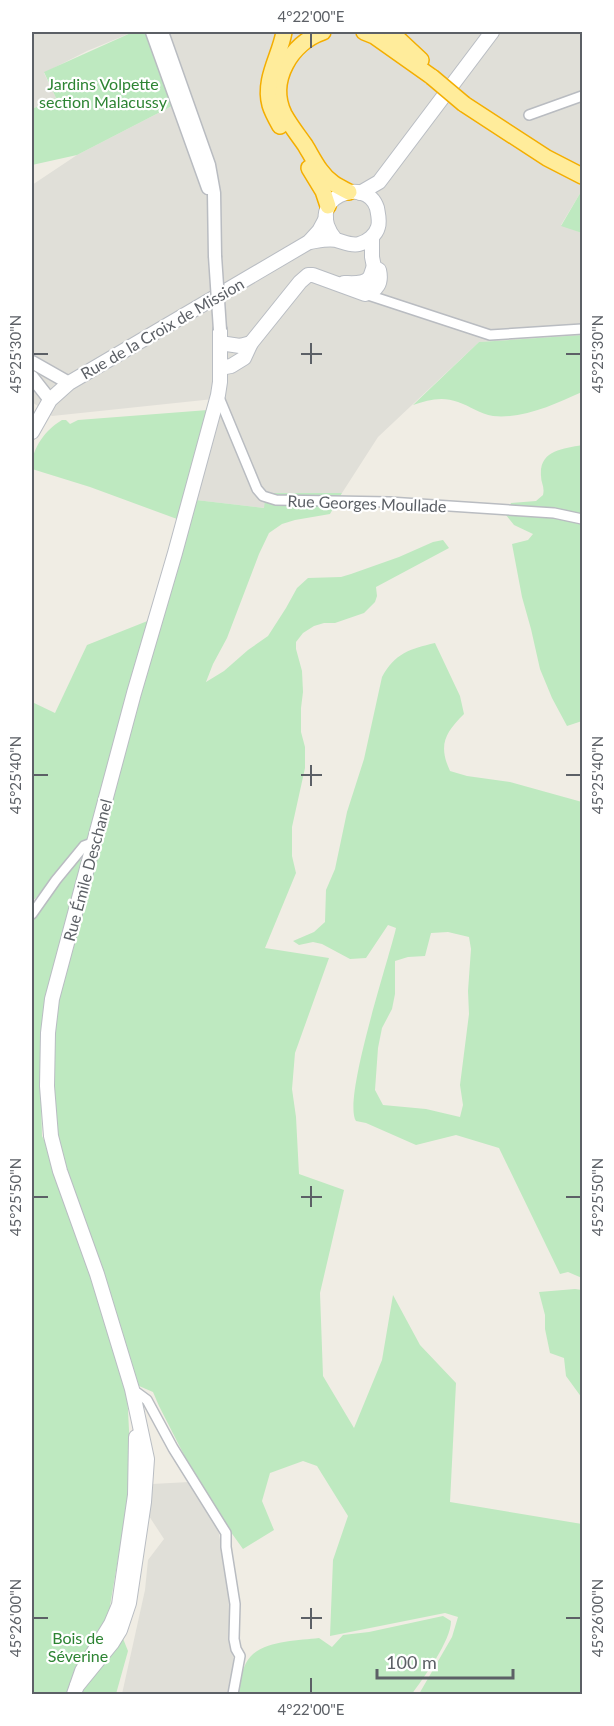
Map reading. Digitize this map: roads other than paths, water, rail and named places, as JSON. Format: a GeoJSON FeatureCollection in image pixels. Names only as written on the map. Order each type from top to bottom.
{"type":"FeatureCollection","features":[{"type":"Feature","properties":{"kind":"highway"},"geometry":{"type":"LineString","coordinates":[[284,32],[268,88],[270,105],[279,125],[323,191],[327,212]]}},
{"type":"Feature","properties":{"kind":"highway"},"geometry":{"type":"LineString","coordinates":[[324,32],[305,40],[291,54],[283,69],[279,98],[284,113],[323,173],[332,182],[354,192]]}},
{"type":"Feature","properties":{"kind":"highway"},"geometry":{"type":"LineString","coordinates":[[364,32],[434,75]]}},
{"type":"Feature","properties":{"kind":"highway"},"geometry":{"type":"LineString","coordinates":[[383,32],[466,100],[547,158],[582,176]]}},
{"type":"Feature","properties":{"kind":"highway"},"geometry":{"type":"LineString","coordinates":[[391,32],[434,75]]}},
{"type":"Feature","properties":{"kind":"highway"},"geometry":{"type":"LineString","coordinates":[[396,32],[418,58]]}},
{"type":"Feature","properties":{"kind":"highway"},"geometry":{"type":"LineString","coordinates":[[466,100],[582,166]]}},
{"type":"Feature","properties":{"kind":"main road"},"geometry":{"type":"LineString","coordinates":[[336,283],[357,284],[366,281],[370,276],[373,262],[372,238],[378,226],[379,217],[375,204],[379,182],[492,32]]}},
{"type":"Feature","properties":{"kind":"main road"},"geometry":{"type":"LineString","coordinates":[[309,242],[319,231],[337,196],[379,182]]}},
{"type":"Feature","properties":{"kind":"main road"},"geometry":{"type":"LineString","coordinates":[[354,192],[369,198],[375,204]]}},
{"type":"Feature","properties":{"kind":"main road"},"geometry":{"type":"LineString","coordinates":[[327,212],[329,231],[335,239]]}},
{"type":"Feature","properties":{"kind":"main road"},"geometry":{"type":"LineString","coordinates":[[309,242],[335,239],[358,244],[372,238]]}},
{"type":"Feature","properties":{"kind":"main road","name":"Rue de la Croix de Mission"},"geometry":{"type":"LineString","coordinates":[[32,432],[50,400],[69,382],[309,242]]}},
{"type":"Feature","properties":{"kind":"main road"},"geometry":{"type":"LineString","coordinates":[[220,368],[231,366],[244,358],[251,343],[308,275],[314,275],[365,294],[373,292],[378,286],[379,270],[358,244]]}},
{"type":"Feature","properties":{"kind":"main road"},"geometry":{"type":"LineString","coordinates":[[220,337],[240,346],[251,343]]}},
{"type":"Feature","properties":{"kind":"main road","name":"Rue Émile Deschanel"},"geometry":{"type":"LineString","coordinates":[[76,1690],[120,1630],[129,1603],[141,1522],[147,1459],[132,1389],[51,1136],[46,1086],[48,1033],[52,999],[134,693],[218,395],[220,337]]}},
{"type":"Feature","properties":{"kind":"street"},"geometry":{"type":"LineString","coordinates":[[152,32],[214,206]]}},
{"type":"Feature","properties":{"kind":"street"},"geometry":{"type":"LineString","coordinates":[[162,32],[209,165],[213,184],[220,337]]}},
{"type":"Feature","properties":{"kind":"street"},"geometry":{"type":"LineString","coordinates":[[529,116],[582,96]]}},
{"type":"Feature","properties":{"kind":"street"},"geometry":{"type":"LineString","coordinates":[[365,294],[490,335],[582,329]]}},
{"type":"Feature","properties":{"kind":"street"},"geometry":{"type":"LineString","coordinates":[[32,362],[69,382]]}},
{"type":"Feature","properties":{"kind":"street"},"geometry":{"type":"LineString","coordinates":[[32,377],[50,400]]}},
{"type":"Feature","properties":{"kind":"street","name":"Rue Georges Moullade"},"geometry":{"type":"LineString","coordinates":[[218,395],[262,496],[276,500],[389,502],[554,513],[582,519]]}},
{"type":"Feature","properties":{"kind":"street"},"geometry":{"type":"LineString","coordinates":[[32,914],[84,846],[95,842]]}},
{"type":"Feature","properties":{"kind":"street"},"geometry":{"type":"LineString","coordinates":[[132,1389],[147,1400],[173,1448],[226,1533],[235,1604],[234,1639],[240,1656],[233,1695]]}},
{"type":"Feature","properties":{"kind":"park label","name":"Jardins Volpette section Malacussy"},"geometry":{"type":"Point","coordinates":[103,92]}},
{"type":"Feature","properties":{"kind":"park label","name":"Bois de Séverine"},"geometry":{"type":"Point","coordinates":[78,1646]}}]}
